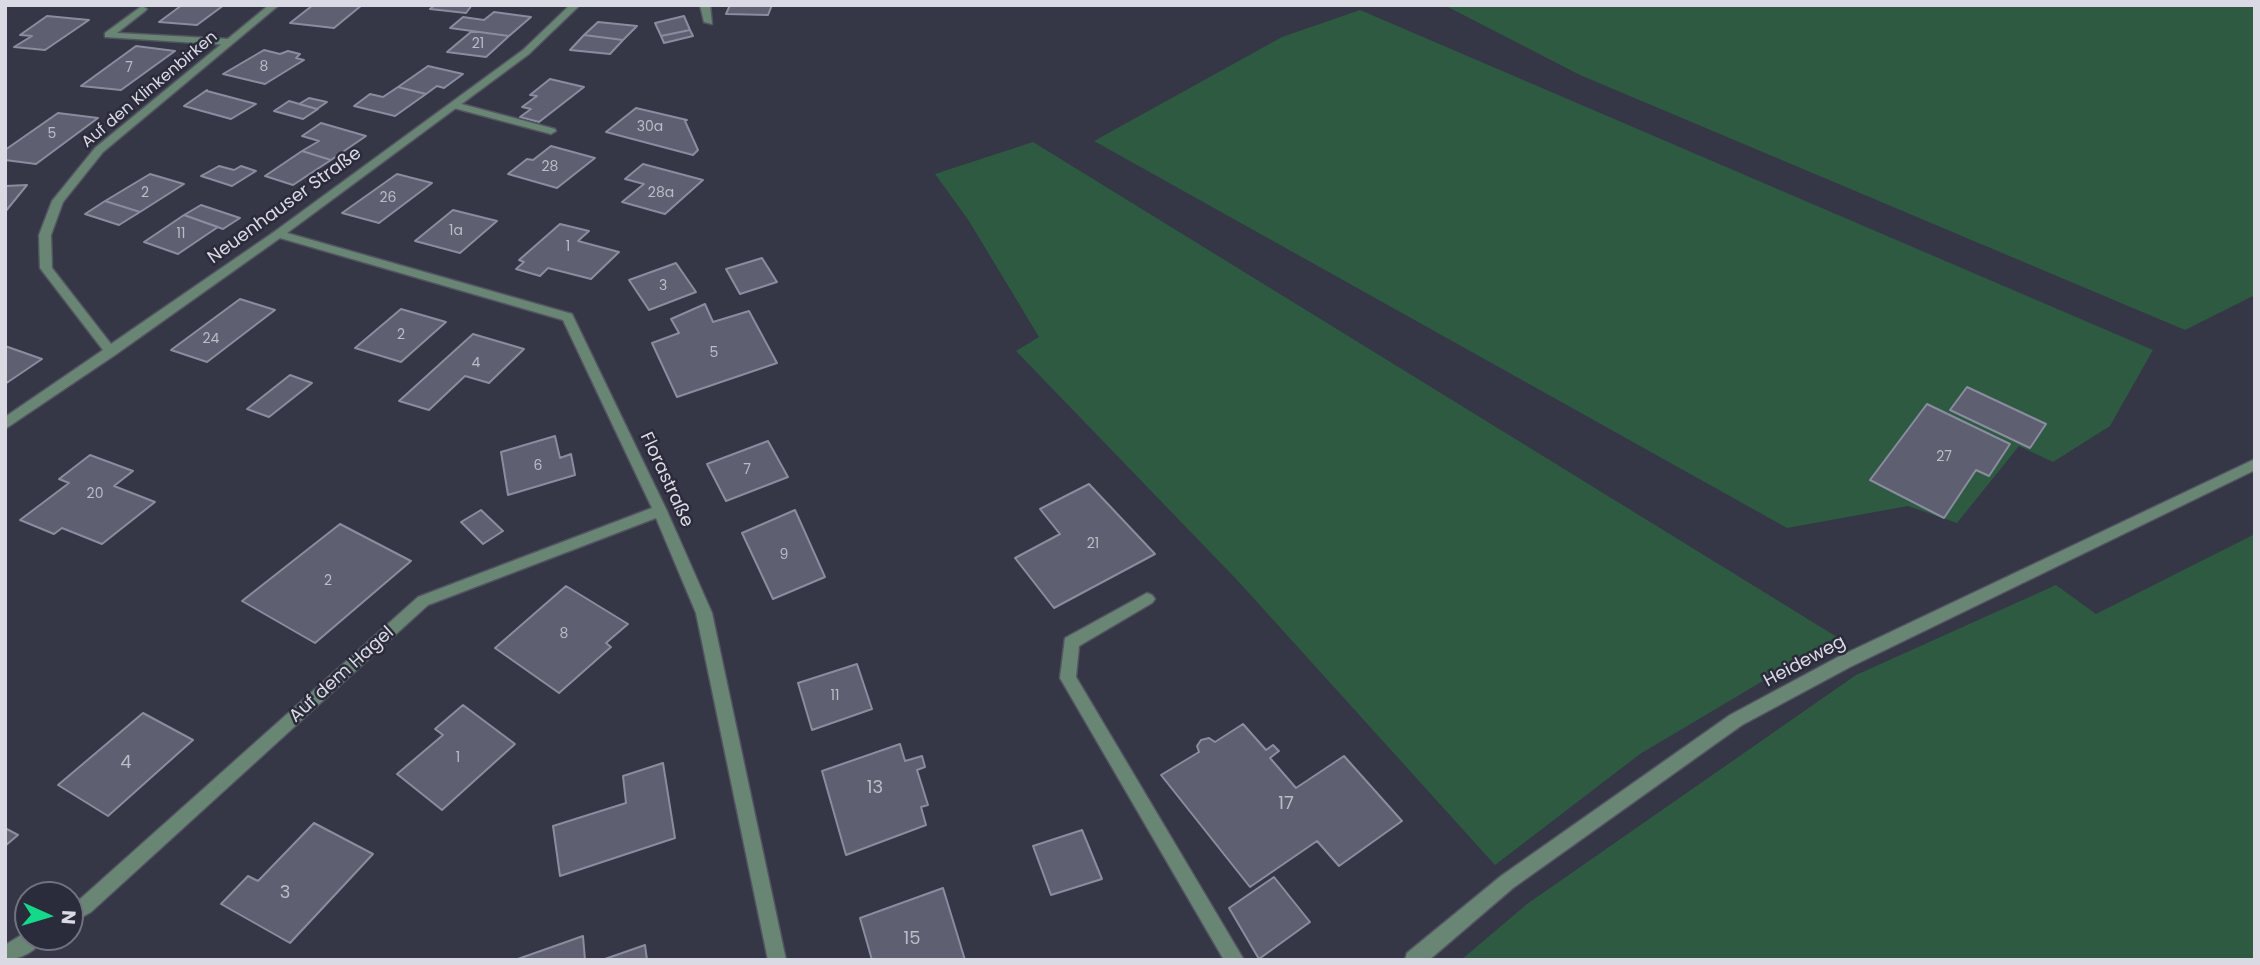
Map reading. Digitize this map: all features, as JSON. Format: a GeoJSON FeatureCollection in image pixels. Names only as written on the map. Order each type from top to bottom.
{"type":"FeatureCollection","features":[{"type":"Feature","properties":{"kind":"street","name":"Auf den Klinkenbirken"},"geometry":{"type":"LineString","coordinates":[[111,352],[46,268],[45,235],[58,201],[99,150],[275,5]]}},
{"type":"Feature","properties":{"kind":"street","name":"Neuenhauser Straße"},"geometry":{"type":"LineString","coordinates":[[5,424],[278,234],[454,105],[526,51],[576,5]]}},
{"type":"Feature","properties":{"kind":"street"},"geometry":{"type":"LineString","coordinates":[[705,5],[709,22]]}},
{"type":"Feature","properties":{"kind":"street"},"geometry":{"type":"LineString","coordinates":[[142,9],[108,35],[229,43]]}},
{"type":"Feature","properties":{"kind":"street"},"geometry":{"type":"LineString","coordinates":[[454,105],[551,131]]}},
{"type":"Feature","properties":{"kind":"street","name":"Florastraße"},"geometry":{"type":"LineString","coordinates":[[278,234],[568,317],[660,511],[704,613],[777,960]]}},
{"type":"Feature","properties":{"kind":"street","name":"Heideweg"},"geometry":{"type":"LineString","coordinates":[[1414,960],[1507,882],[1736,720],[1844,662],[2255,464]]}},
{"type":"Feature","properties":{"kind":"street","name":"Auf dem Hagel"},"geometry":{"type":"LineString","coordinates":[[84,907],[423,601],[660,511]]}},
{"type":"Feature","properties":{"kind":"street"},"geometry":{"type":"LineString","coordinates":[[1147,600],[1071,643],[1068,678],[1235,960]]}},
{"type":"Feature","properties":{"kind":"green space"},"geometry":{"type":"Polygon","coordinates":[[[1444,5],[2255,5],[2255,295],[2185,330],[1580,75],[1444,5]]]}},
{"type":"Feature","properties":{"kind":"green space"},"geometry":{"type":"Polygon","coordinates":[[[1360,10],[2153,350],[2110,426],[2053,462],[2019,446],[1957,523],[1908,506],[1787,528],[1094,141],[1282,37],[1360,10]]]}},
{"type":"Feature","properties":{"kind":"green space"},"geometry":{"type":"Polygon","coordinates":[[[1033,142],[1837,637],[1640,754],[1495,865],[1238,581],[1016,351],[1039,337],[969,221],[935,174],[1033,142]]]}},
{"type":"Feature","properties":{"kind":"green space"},"geometry":{"type":"Polygon","coordinates":[[[2255,534],[2255,960],[1461,960],[1527,904],[1856,675],[2056,585],[2096,614],[2255,534]]]}},
{"type":"Feature","properties":{"kind":"building"},"geometry":{"type":"Polygon","coordinates":[[[182,5],[224,5],[197,25],[159,22],[182,5]]]}},
{"type":"Feature","properties":{"kind":"building"},"geometry":{"type":"Polygon","coordinates":[[[313,5],[362,5],[334,28],[290,23],[313,5]]]}},
{"type":"Feature","properties":{"kind":"building"},"geometry":{"type":"Polygon","coordinates":[[[435,5],[472,5],[466,13],[430,9],[435,5]]]}},
{"type":"Feature","properties":{"kind":"building"},"geometry":{"type":"Polygon","coordinates":[[[730,5],[772,5],[768,15],[726,14],[730,5]]]}},
{"type":"Feature","properties":{"kind":"building"},"geometry":{"type":"Polygon","coordinates":[[[494,12],[531,17],[509,36],[450,28],[463,17],[484,20],[494,12]]]}},
{"type":"Feature","properties":{"kind":"building"},"geometry":{"type":"Polygon","coordinates":[[[47,16],[89,20],[45,50],[14,47],[32,36],[20,35],[47,16]]]}},
{"type":"Feature","properties":{"kind":"building"},"geometry":{"type":"Polygon","coordinates":[[[684,16],[690,30],[661,36],[655,23],[684,16]]]}},
{"type":"Feature","properties":{"kind":"building"},"geometry":{"type":"Polygon","coordinates":[[[598,22],[637,26],[623,40],[584,35],[598,22]]]}},
{"type":"Feature","properties":{"kind":"building"},"geometry":{"type":"Polygon","coordinates":[[[690,30],[693,36],[664,43],[661,36],[690,30]]]}},
{"type":"Feature","properties":{"kind":"building"},"geometry":{"type":"Polygon","coordinates":[[[472,31],[509,36],[486,57],[447,52],[472,31]]]}},
{"type":"Feature","properties":{"kind":"building"},"geometry":{"type":"Polygon","coordinates":[[[584,35],[623,40],[610,54],[570,50],[584,35]]]}},
{"type":"Feature","properties":{"kind":"building"},"geometry":{"type":"Polygon","coordinates":[[[136,46],[175,51],[121,90],[81,86],[136,46]]]}},
{"type":"Feature","properties":{"kind":"building"},"geometry":{"type":"Polygon","coordinates":[[[264,50],[280,54],[288,51],[300,54],[296,58],[304,60],[265,84],[223,74],[264,50]]]}},
{"type":"Feature","properties":{"kind":"building"},"geometry":{"type":"Polygon","coordinates":[[[428,66],[463,74],[444,88],[437,86],[426,94],[398,87],[428,66]]]}},
{"type":"Feature","properties":{"kind":"building"},"geometry":{"type":"Polygon","coordinates":[[[550,79],[584,87],[539,122],[520,117],[531,109],[522,107],[537,96],[530,95],[550,79]]]}},
{"type":"Feature","properties":{"kind":"building"},"geometry":{"type":"Polygon","coordinates":[[[398,87],[426,94],[395,116],[354,106],[370,94],[383,97],[398,87]]]}},
{"type":"Feature","properties":{"kind":"building"},"geometry":{"type":"Polygon","coordinates":[[[207,90],[256,104],[231,119],[184,106],[207,90]]]}},
{"type":"Feature","properties":{"kind":"building"},"geometry":{"type":"Polygon","coordinates":[[[309,98],[327,102],[317,109],[299,104],[309,98]]]}},
{"type":"Feature","properties":{"kind":"building"},"geometry":{"type":"Polygon","coordinates":[[[289,101],[318,109],[303,119],[274,111],[289,101]]]}},
{"type":"Feature","properties":{"kind":"building"},"geometry":{"type":"Polygon","coordinates":[[[636,108],[687,120],[685,121],[698,150],[693,155],[606,132],[636,108]]]}},
{"type":"Feature","properties":{"kind":"building"},"geometry":{"type":"Polygon","coordinates":[[[58,113],[98,118],[36,164],[5,160],[5,150],[58,113]]]}},
{"type":"Feature","properties":{"kind":"building"},"geometry":{"type":"Polygon","coordinates":[[[321,123],[366,136],[331,160],[302,151],[319,141],[302,136],[321,123]]]}},
{"type":"Feature","properties":{"kind":"building"},"geometry":{"type":"Polygon","coordinates":[[[551,146],[595,158],[557,188],[508,174],[527,159],[533,160],[551,146]]]}},
{"type":"Feature","properties":{"kind":"building"},"geometry":{"type":"Polygon","coordinates":[[[302,151],[331,160],[293,185],[265,176],[302,151]]]}},
{"type":"Feature","properties":{"kind":"building"},"geometry":{"type":"Polygon","coordinates":[[[643,164],[703,180],[665,214],[622,202],[644,184],[625,179],[643,164]]]}},
{"type":"Feature","properties":{"kind":"building"},"geometry":{"type":"Polygon","coordinates":[[[219,166],[234,170],[241,166],[256,171],[232,186],[201,176],[219,166]]]}},
{"type":"Feature","properties":{"kind":"building"},"geometry":{"type":"Polygon","coordinates":[[[150,174],[184,184],[140,212],[105,201],[150,174]]]}},
{"type":"Feature","properties":{"kind":"building"},"geometry":{"type":"Polygon","coordinates":[[[397,174],[432,183],[379,223],[342,213],[397,174]]]}},
{"type":"Feature","properties":{"kind":"building"},"geometry":{"type":"Polygon","coordinates":[[[27,185],[5,212],[5,186],[27,185]]]}},
{"type":"Feature","properties":{"kind":"building"},"geometry":{"type":"Polygon","coordinates":[[[105,201],[140,212],[119,225],[85,214],[105,201]]]}},
{"type":"Feature","properties":{"kind":"building"},"geometry":{"type":"Polygon","coordinates":[[[201,205],[240,218],[223,229],[184,215],[201,205]]]}},
{"type":"Feature","properties":{"kind":"building"},"geometry":{"type":"Polygon","coordinates":[[[453,210],[497,221],[460,253],[415,241],[453,210]]]}},
{"type":"Feature","properties":{"kind":"building"},"geometry":{"type":"Polygon","coordinates":[[[184,215],[218,227],[178,254],[144,242],[184,215]]]}},
{"type":"Feature","properties":{"kind":"building"},"geometry":{"type":"Polygon","coordinates":[[[560,224],[589,231],[578,241],[619,252],[591,279],[548,268],[540,276],[516,269],[524,262],[519,260],[560,224]]]}},
{"type":"Feature","properties":{"kind":"building"},"geometry":{"type":"Polygon","coordinates":[[[762,258],[777,282],[740,294],[726,269],[762,258]]]}},
{"type":"Feature","properties":{"kind":"building"},"geometry":{"type":"Polygon","coordinates":[[[676,263],[696,292],[649,310],[629,280],[676,263]]]}},
{"type":"Feature","properties":{"kind":"building"},"geometry":{"type":"Polygon","coordinates":[[[240,299],[275,310],[207,362],[171,350],[240,299]]]}},
{"type":"Feature","properties":{"kind":"building"},"geometry":{"type":"Polygon","coordinates":[[[705,304],[713,322],[749,311],[777,363],[677,397],[652,343],[679,333],[671,319],[705,304]]]}},
{"type":"Feature","properties":{"kind":"building"},"geometry":{"type":"Polygon","coordinates":[[[401,309],[446,322],[401,362],[355,348],[401,309]]]}},
{"type":"Feature","properties":{"kind":"building"},"geometry":{"type":"Polygon","coordinates":[[[473,334],[524,349],[489,383],[465,376],[429,410],[399,401],[473,334]]]}},
{"type":"Feature","properties":{"kind":"building"},"geometry":{"type":"Polygon","coordinates":[[[5,346],[42,359],[5,384],[5,346]]]}},
{"type":"Feature","properties":{"kind":"building"},"geometry":{"type":"Polygon","coordinates":[[[290,375],[312,383],[269,417],[247,409],[290,375]]]}},
{"type":"Feature","properties":{"kind":"building"},"geometry":{"type":"Polygon","coordinates":[[[1967,387],[2046,424],[2030,448],[1950,410],[1967,387]]]}},
{"type":"Feature","properties":{"kind":"building"},"geometry":{"type":"Polygon","coordinates":[[[1927,404],[2010,444],[1989,476],[1976,470],[1944,518],[1870,480],[1927,404]]]}},
{"type":"Feature","properties":{"kind":"building"},"geometry":{"type":"Polygon","coordinates":[[[555,436],[560,458],[571,454],[575,475],[508,495],[501,452],[555,436]]]}},
{"type":"Feature","properties":{"kind":"building"},"geometry":{"type":"Polygon","coordinates":[[[768,441],[788,477],[726,501],[707,464],[768,441]]]}},
{"type":"Feature","properties":{"kind":"building"},"geometry":{"type":"Polygon","coordinates":[[[90,455],[133,471],[114,486],[155,502],[102,544],[62,528],[54,534],[20,520],[69,483],[59,479],[90,455]]]}},
{"type":"Feature","properties":{"kind":"building"},"geometry":{"type":"Polygon","coordinates":[[[1089,484],[1155,554],[1054,608],[1015,558],[1060,534],[1040,509],[1089,484]]]}},
{"type":"Feature","properties":{"kind":"building"},"geometry":{"type":"Polygon","coordinates":[[[481,510],[503,531],[483,544],[461,522],[481,510]]]}},
{"type":"Feature","properties":{"kind":"building"},"geometry":{"type":"Polygon","coordinates":[[[795,510],[825,577],[773,599],[742,533],[795,510]]]}},
{"type":"Feature","properties":{"kind":"building"},"geometry":{"type":"Polygon","coordinates":[[[340,524],[411,561],[315,643],[242,601],[340,524]]]}},
{"type":"Feature","properties":{"kind":"building"},"geometry":{"type":"Polygon","coordinates":[[[566,586],[628,624],[606,643],[611,647],[559,693],[495,648],[566,586]]]}},
{"type":"Feature","properties":{"kind":"building"},"geometry":{"type":"Polygon","coordinates":[[[857,664],[872,709],[812,730],[798,683],[857,664]]]}},
{"type":"Feature","properties":{"kind":"building"},"geometry":{"type":"Polygon","coordinates":[[[463,705],[515,744],[442,810],[397,774],[443,735],[435,729],[463,705]]]}},
{"type":"Feature","properties":{"kind":"building"},"geometry":{"type":"Polygon","coordinates":[[[143,713],[193,740],[108,816],[58,785],[143,713]]]}},
{"type":"Feature","properties":{"kind":"building"},"geometry":{"type":"Polygon","coordinates":[[[1243,724],[1266,750],[1273,745],[1279,751],[1270,758],[1296,788],[1344,756],[1402,821],[1339,866],[1317,841],[1250,887],[1161,775],[1199,752],[1197,746],[1201,740],[1209,738],[1215,742],[1243,724]]]}},
{"type":"Feature","properties":{"kind":"building"},"geometry":{"type":"Polygon","coordinates":[[[900,744],[905,761],[922,756],[925,767],[917,770],[928,805],[921,807],[926,825],[846,855],[822,771],[900,744]]]}},
{"type":"Feature","properties":{"kind":"building"},"geometry":{"type":"Polygon","coordinates":[[[663,763],[675,838],[560,876],[553,826],[626,803],[623,776],[663,763]]]}},
{"type":"Feature","properties":{"kind":"building"},"geometry":{"type":"Polygon","coordinates":[[[314,823],[373,854],[290,943],[221,904],[248,876],[258,881],[314,823]]]}},
{"type":"Feature","properties":{"kind":"building"},"geometry":{"type":"Polygon","coordinates":[[[5,828],[18,835],[5,846],[5,828]]]}},
{"type":"Feature","properties":{"kind":"building"},"geometry":{"type":"Polygon","coordinates":[[[1082,830],[1102,879],[1051,895],[1033,846],[1082,830]]]}},
{"type":"Feature","properties":{"kind":"building"},"geometry":{"type":"Polygon","coordinates":[[[1274,877],[1310,922],[1259,959],[1229,908],[1274,877]]]}},
{"type":"Feature","properties":{"kind":"building"},"geometry":{"type":"Polygon","coordinates":[[[943,888],[965,960],[872,960],[860,918],[943,888]]]}},
{"type":"Feature","properties":{"kind":"building"},"geometry":{"type":"Polygon","coordinates":[[[583,936],[585,960],[515,960],[583,936]]]}},
{"type":"Feature","properties":{"kind":"building"},"geometry":{"type":"Polygon","coordinates":[[[645,945],[647,960],[602,960],[645,945]]]}}]}
